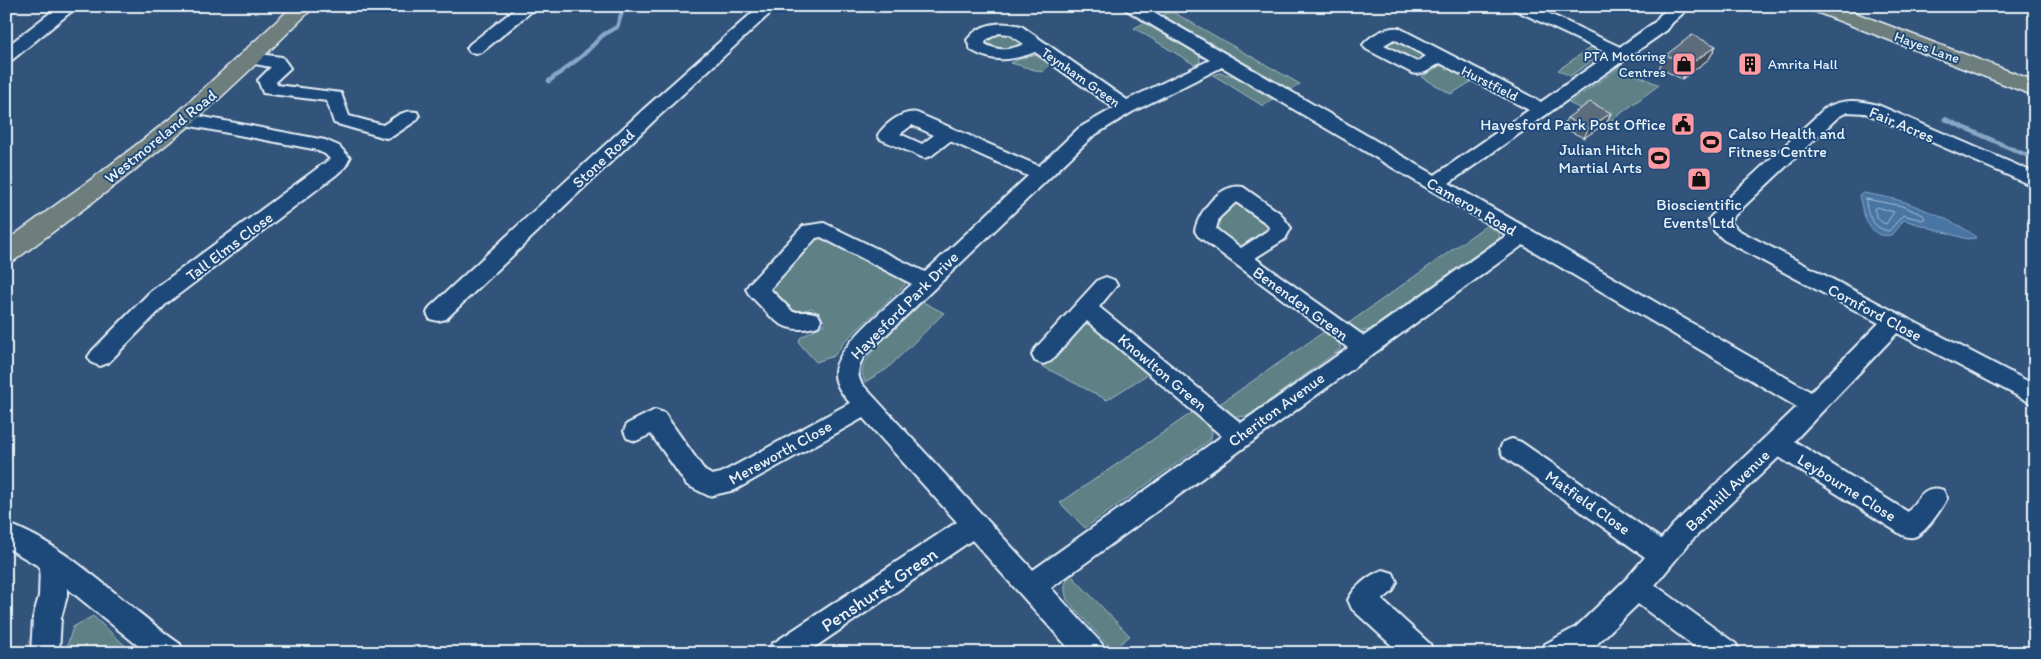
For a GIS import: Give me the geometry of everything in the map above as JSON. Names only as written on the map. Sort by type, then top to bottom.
[{"type":"main road","name":"Westmoreland Road","points":[[6,254],[94,189],[182,119],[305,6]]},
{"type":"main road","name":"Hayes Lane","points":[[1818,6],[2035,89]]},
{"type":"street","points":[[6,56],[70,6]]},
{"type":"street","points":[[476,48],[530,6]]},
{"type":"street","name":"Stone Road","points":[[438,312],[652,112],[770,6]]},
{"type":"street","name":"Cameron Road","points":[[1131,6],[1813,405]]},
{"type":"street","points":[[1519,6],[1620,53]]},
{"type":"street","points":[[1435,184],[1661,26],[1666,19],[1683,6]]},
{"type":"street","name":"Teynham Green","points":[[1037,45],[1126,108]]},
{"type":"street","name":"Hurstfield","points":[[1439,56],[1541,109]]},
{"type":"street","points":[[250,58],[276,61],[281,68],[267,80],[269,90],[335,97],[341,119],[386,132],[410,116]]},
{"type":"street","name":"Hayesford Park Drive","points":[[1092,653],[847,383],[846,364],[857,348],[1086,132],[1126,108],[1223,60]]},
{"type":"street","name":"Fair Acres","points":[[1719,222],[1722,216],[1772,168],[1831,113],[1842,106],[1850,105],[1871,109],[2035,181]]},
{"type":"street","name":"Tall Elms Close","points":[[100,357],[158,298],[338,163],[340,158],[338,154],[318,144],[182,119]]},
{"type":"street","points":[[947,134],[1041,174]]},
{"type":"street","name":"Benenden Green","points":[[1240,258],[1278,234],[1281,228],[1273,218],[1229,187],[1222,202],[1205,224],[1205,231],[1240,258],[1363,347]]},
{"type":"street","name":"Cornford Close","points":[[1719,222],[1731,236],[2035,396]]},
{"type":"street","points":[[810,320],[788,320],[757,289],[810,231],[824,230],[926,282]]},
{"type":"street","name":"Cheriton Avenue","points":[[1032,586],[1363,347],[1522,235]]},
{"type":"street","points":[[1043,355],[1106,285]]},
{"type":"street","name":"Knowlton Green","points":[[1086,308],[1239,436]]},
{"type":"street","name":"Barnhill Avenue","points":[[1555,653],[1586,636],[1637,587],[1682,533],[1777,442],[1894,322]]},
{"type":"street","name":"Mereworth Close","points":[[636,431],[655,420],[696,478],[709,486],[726,483],[866,405]]},
{"type":"street","name":"Leybourne Close","points":[[1777,442],[1910,527],[1934,498]]},
{"type":"street","name":"Matfield Close","points":[[1512,448],[1664,556]]},
{"type":"street","name":"Penshurst Green","points":[[782,653],[975,524]]},
{"type":"street","points":[[6,534],[20,540],[53,562],[145,636],[170,653]]},
{"type":"street","points":[[45,653],[47,618],[53,596],[53,562]]},
{"type":"street","points":[[1383,582],[1362,600],[1420,653]]},
{"type":"street","points":[[1637,587],[1726,653]]},
{"type":"green space","points":[[1171,11],[1300,84],[1290,90],[1162,15]]},
{"type":"green space","points":[[1144,23],[1197,54],[1200,57],[1200,62],[1195,65],[1134,28]]},
{"type":"green space","points":[[1005,31],[1025,43],[1024,46],[1011,52],[983,45],[984,38]]},
{"type":"green space","points":[[1390,39],[1397,40],[1426,56],[1426,58],[1413,62],[1384,46]]},
{"type":"green space","points":[[1594,45],[1601,50],[1601,55],[1570,76],[1558,70]]},
{"type":"green space","points":[[1029,55],[1039,56],[1051,64],[1042,72],[1011,63]]},
{"type":"green space","points":[[1439,66],[1447,66],[1474,80],[1451,94],[1422,77]]},
{"type":"green space","points":[[1620,67],[1659,85],[1608,123],[1569,103]]},
{"type":"green space","points":[[1220,73],[1234,76],[1273,100],[1263,106],[1213,75]]},
{"type":"green space","points":[[1239,202],[1272,226],[1269,231],[1251,244],[1236,246],[1221,239],[1212,225],[1232,203]]},
{"type":"green space","points":[[1487,225],[1498,232],[1500,236],[1498,239],[1369,330],[1359,332],[1346,325]]},
{"type":"green space","points":[[820,237],[829,238],[905,278],[905,285],[845,341],[834,356],[816,362],[799,343],[800,338],[826,323],[812,308],[798,311],[784,306],[770,293],[770,280],[812,239]]},
{"type":"green space","points":[[923,302],[944,313],[887,369],[865,382],[862,371],[863,367],[873,351]]},
{"type":"green space","points":[[1082,324],[1100,326],[1148,374],[1107,400],[1042,366]]},
{"type":"green space","points":[[1325,331],[1336,339],[1341,348],[1248,416],[1235,417],[1218,405]]},
{"type":"green space","points":[[1193,412],[1210,427],[1212,435],[1210,440],[1085,528],[1060,503]]},
{"type":"green space","points":[[1071,575],[1130,636],[1112,650],[1067,600],[1065,586]]},
{"type":"green space","points":[[93,616],[132,653],[65,653],[73,627]]},
{"type":"water","points":[[1863,193],[1911,204],[1965,229],[1976,238],[1967,239],[1904,220],[1891,235],[1877,233],[1868,223],[1862,209],[1859,195]]},
{"type":"building","points":[[1692,35],[1716,46],[1689,65],[1666,55]]},
{"type":"building","points":[[1590,102],[1611,113],[1588,129],[1567,118]]},
{"type":"waterway","points":[[549,81],[582,56],[603,35],[617,27],[624,6]]},
{"type":"waterway","points":[[1945,119],[2035,159]]},
{"type":"place","name":"PTA Motoring Centres","points":[[1684,64]]},
{"type":"place","name":"Amrita Hall","points":[[1750,64]]},
{"type":"place","name":"Hayesford Park Post Office","points":[[1683,124]]},
{"type":"place","name":"Calso Health and Fitness Centre","points":[[1711,142]]},
{"type":"place","name":"Julian Hitch Martial Arts","points":[[1659,158]]},
{"type":"place","name":"Bioscientific Events Ltd","points":[[1699,179]]}]
